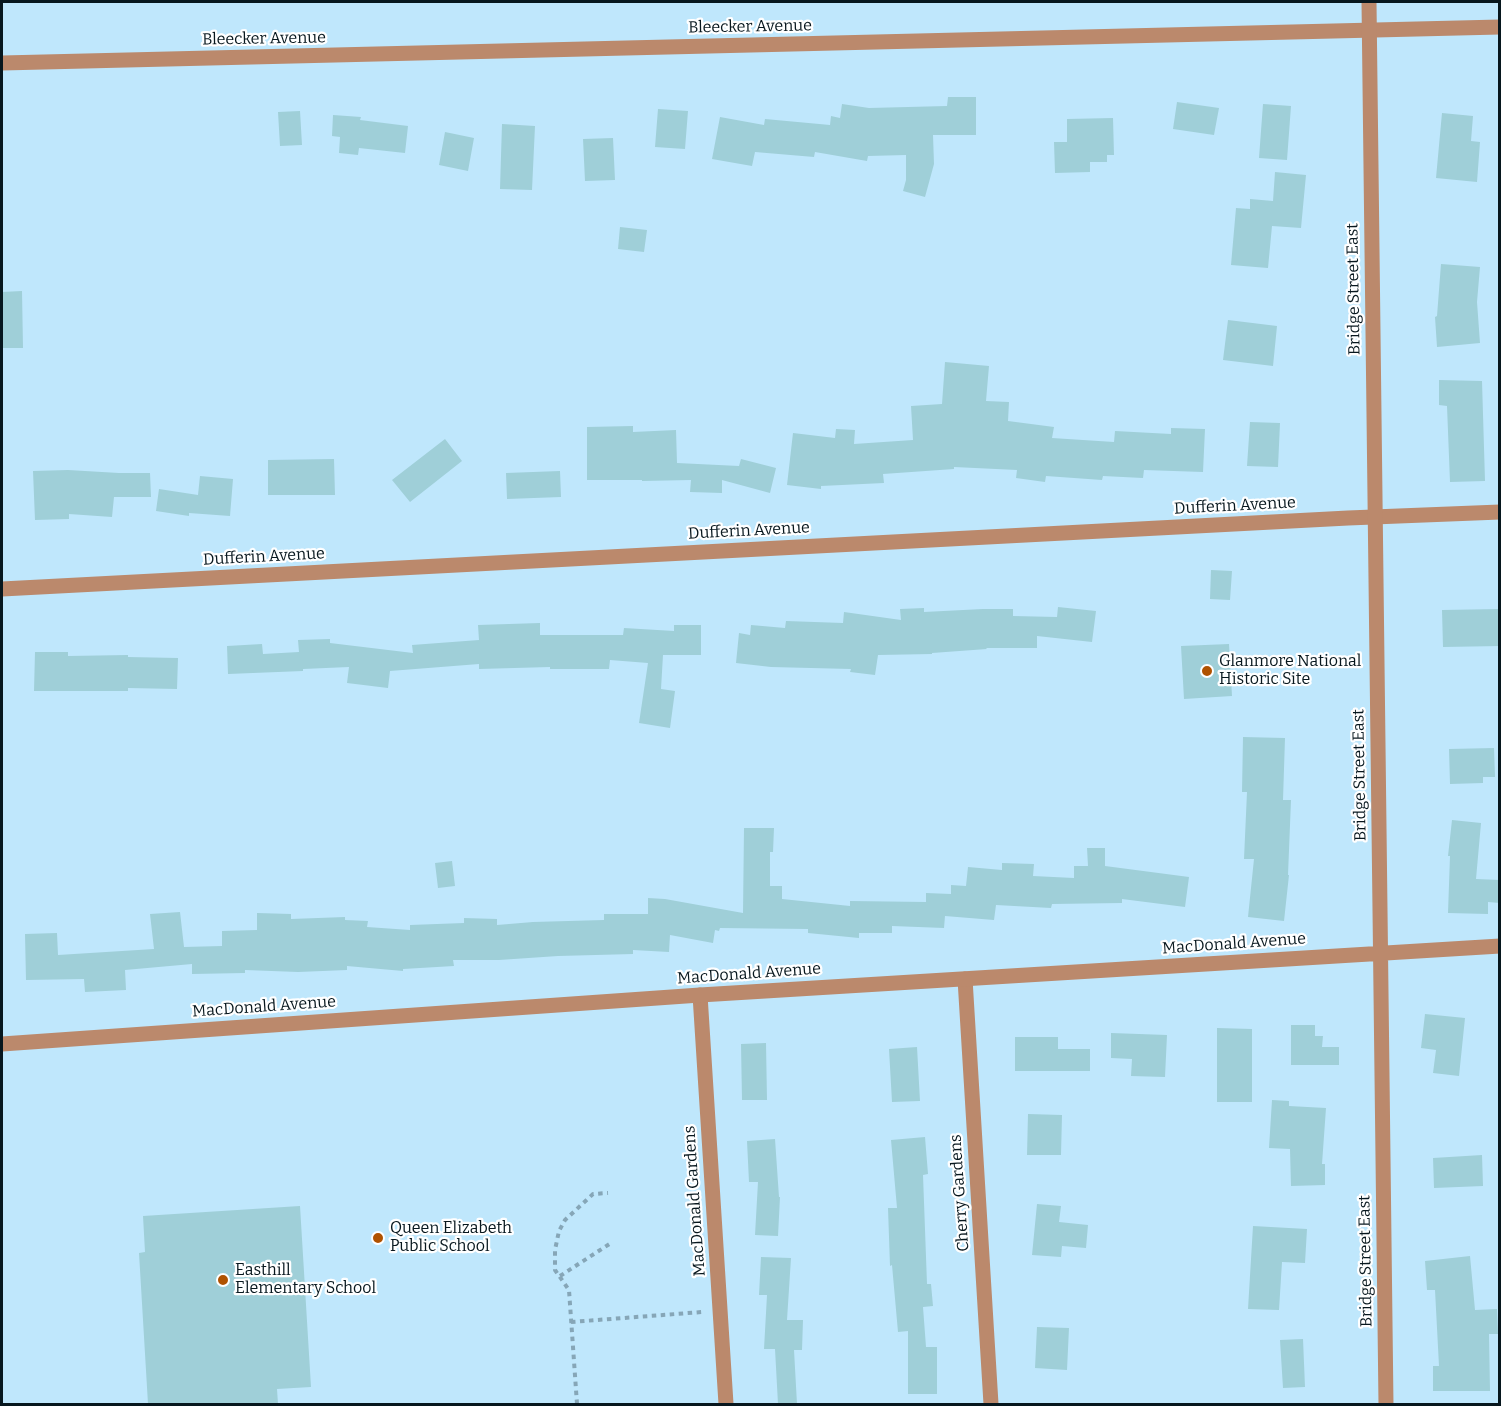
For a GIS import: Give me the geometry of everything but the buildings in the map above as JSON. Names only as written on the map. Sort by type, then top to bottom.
[{"type":"street","name":"Bridge Street East","points":[[1369,2],[1386,1404]]},
{"type":"street","name":"Bleecker Avenue","points":[[2,63],[1500,27]]},
{"type":"street","name":"Dufferin Avenue","points":[[2,589],[1374,516],[1500,512]]},
{"type":"street","name":"MacDonald Avenue","points":[[2,1044],[700,994],[1500,946]]},
{"type":"street","name":"Cherry Gardens","points":[[965,979],[991,1404]]},
{"type":"street","name":"MacDonald Gardens","points":[[700,994],[726,1404]]},
{"type":"path","points":[[577,1404],[569,1290],[555,1270],[555,1250],[559,1231],[565,1220],[593,1194],[608,1193]]},
{"type":"path","points":[[560,1276],[611,1243]]},
{"type":"path","points":[[571,1322],[720,1311]]},
{"type":"place","name":"Glanmore National Historic Site","points":[[1207,671]]},
{"type":"place","name":"Queen Elizabeth Public School","points":[[378,1238]]},
{"type":"place","name":"Easthill Elementary School","points":[[223,1280]]}]
